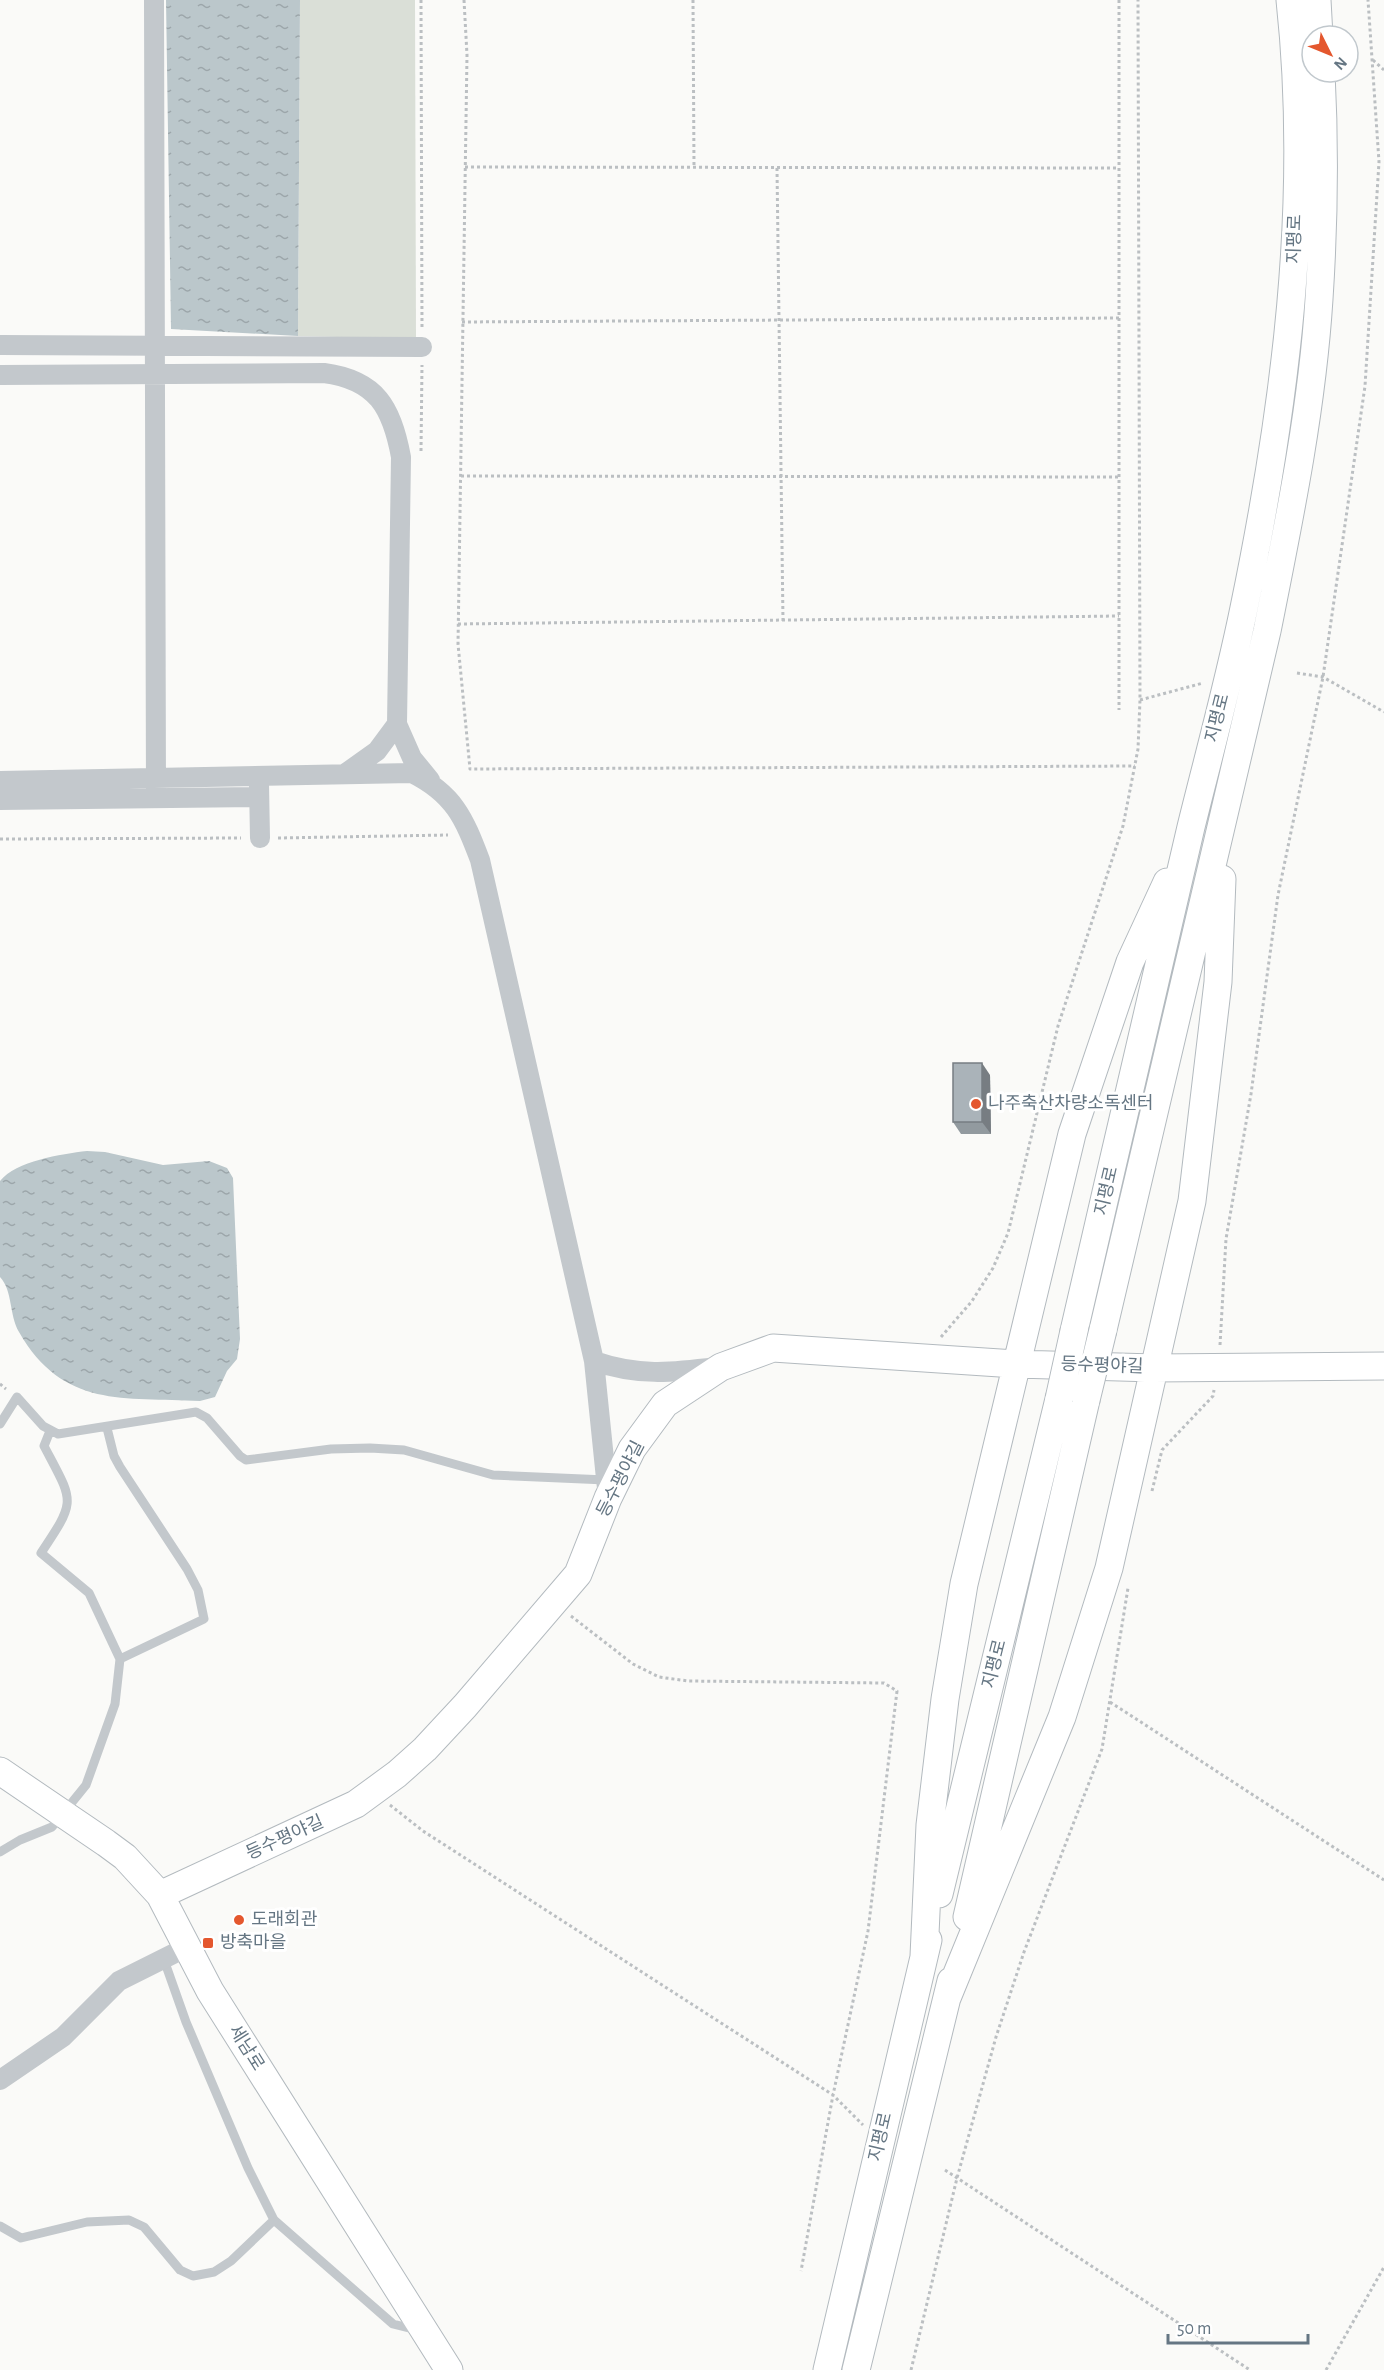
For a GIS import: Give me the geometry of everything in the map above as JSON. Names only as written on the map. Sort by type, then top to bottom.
[{"type":"main road","name":"지평로","points":[[826,2370],[1059,1399],[1244,610],[1273,456],[1288,348],[1296,241],[1297,132],[1290,0]]},
{"type":"main road","points":[[1317,0],[1318,24]]},
{"type":"main road","name":"지평로","points":[[856,2370],[947,1998],[1268,631],[1306,412],[1319,301],[1324,188],[1321,84]]},
{"type":"main road","points":[[947,1998],[1062,1717],[1109,1568],[1192,1201],[1218,982],[1225,812]]},
{"type":"main road","points":[[924,1956],[930,1826],[945,1699],[964,1584],[1016,1364],[1072,1134],[1130,962],[1191,829]]},
{"type":"main road","name":"등수평야길","points":[[160,1895],[337,1815],[376,1791],[425,1749],[465,1706],[578,1574],[586,1558],[607,1489],[632,1449],[665,1404],[721,1367],[773,1348],[1016,1364],[1154,1368],[1384,1366]]},
{"type":"main road","name":"세남로","points":[[0,1771],[64,1812],[124,1857],[160,1895],[175,1952],[210,1991],[448,2370]]},
{"type":"street","points":[[154,0],[156,798]]},
{"type":"street","points":[[0,345],[422,347]]},
{"type":"street","points":[[0,375],[332,374],[355,381],[367,388],[393,420],[400,457],[397,724],[412,758],[453,802],[469,832],[480,860],[594,1361],[607,1489]]},
{"type":"street","points":[[346,773],[377,752],[397,724]]},
{"type":"street","points":[[0,781],[412,773],[434,784]]},
{"type":"street","points":[[259,775],[260,838]]},
{"type":"street","points":[[0,800],[259,797]]},
{"type":"street","points":[[594,1361],[624,1371],[645,1373],[721,1367]]},
{"type":"street","points":[[0,2080],[63,2037],[119,1981],[175,1952]]},
{"type":"lane","points":[[0,1424],[17,1397],[50,1431],[67,1435],[196,1412],[207,1418],[246,1460],[331,1449],[404,1450],[493,1475],[607,1489]]},
{"type":"lane","points":[[107,1428],[120,1467],[195,1583],[204,1619],[120,1659]]},
{"type":"lane","points":[[0,1852],[20,1840],[52,1827],[86,1785],[115,1704],[120,1659],[90,1593],[80,1583],[58,1570],[40,1553],[63,1520],[68,1500],[62,1480],[44,1446],[50,1431]]},
{"type":"lane","points":[[175,1952],[190,2032],[248,2168],[274,2220],[393,2324],[425,2331]]},
{"type":"lane","points":[[0,2226],[21,2238],[87,2222],[129,2220],[144,2227],[180,2270],[193,2276],[214,2272],[231,2261],[274,2220]]},
{"type":"path","points":[[421,0],[421,454]]},
{"type":"path","points":[[464,0],[467,55],[458,624],[470,769],[1135,766]]},
{"type":"path","points":[[693,0],[694,167]]},
{"type":"path","points":[[1119,0],[1119,710]]},
{"type":"path","points":[[924,1358],[972,1301],[993,1268],[1008,1233],[1058,1026],[1123,826],[1135,766],[1140,700],[1138,0]]},
{"type":"path","points":[[1372,59],[1384,70]]},
{"type":"path","points":[[465,167],[1119,168]]},
{"type":"path","points":[[777,168],[783,621]]},
{"type":"path","points":[[462,322],[1119,318]]},
{"type":"path","points":[[460,476],[1119,477]]},
{"type":"path","points":[[458,624],[1119,616]]},
{"type":"path","points":[[1297,673],[1323,677],[1384,712]]},
{"type":"path","points":[[1140,700],[1203,683]]},
{"type":"path","points":[[0,839],[433,836],[469,832]]},
{"type":"path","points":[[554,1603],[633,1664],[659,1677],[688,1681],[884,1683],[897,1691],[868,1931],[833,2095],[801,2271]]},
{"type":"path","points":[[1110,1702],[1384,1880]]},
{"type":"path","points":[[376,1791],[423,1831],[833,2095],[856,2120],[870,2129]]},
{"type":"path","points":[[945,2170],[1250,2370]]},
{"type":"path","points":[[1326,2370],[1384,2267]]},
{"type":"shaded area","points":[[300,0],[415,0],[416,339],[298,336]]},
{"type":"water","points":[[166,0],[300,0],[298,336],[171,329]]},
{"type":"water","points":[[87,1151],[105,1152],[163,1165],[209,1161],[227,1168],[233,1178],[240,1339],[237,1359],[227,1371],[215,1397],[200,1401],[121,1398],[76,1387],[55,1375],[36,1357],[19,1332],[7,1289],[0,1277],[0,1181],[7,1174],[28,1164]]},
{"type":"building","points":[[953,1063],[982,1063],[982,1122],[953,1122]]},
{"type":"place","name":"나주축산차량소독센터","points":[[976,1104]]},
{"type":"place","name":"도래회관","points":[[239,1920]]},
{"type":"place","name":"방축마을","points":[[208,1943]]}]
